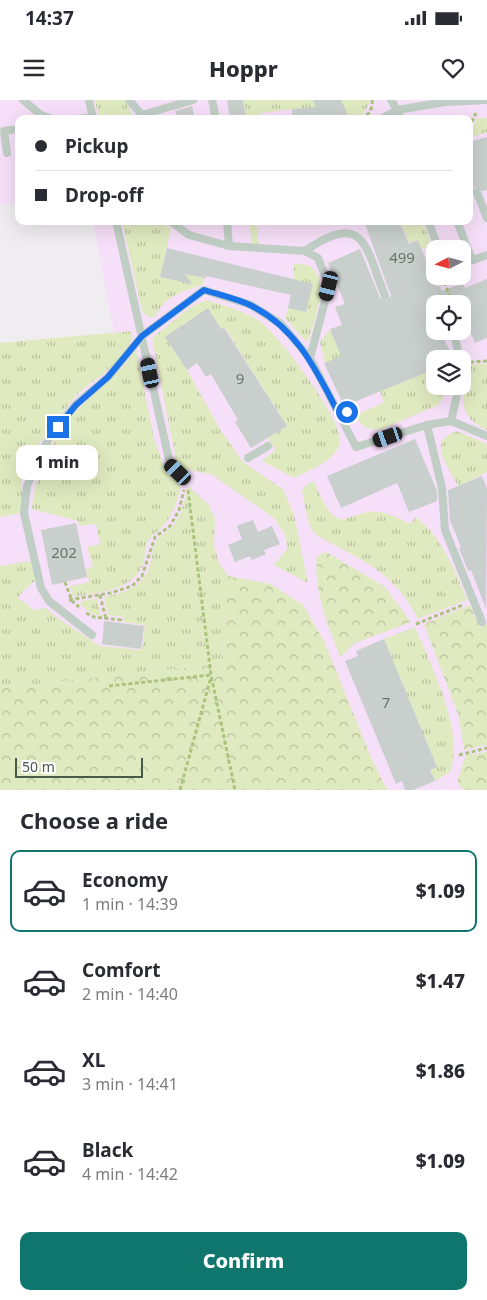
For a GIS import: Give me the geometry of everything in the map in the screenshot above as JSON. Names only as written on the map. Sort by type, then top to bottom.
[{"type":"lane","points":[[23,100],[41,115]]},
{"type":"lane","points":[[89,100],[92,115]]},
{"type":"lane","points":[[129,100],[142,115],[190,101]]},
{"type":"lane","points":[[212,100],[215,115]]},
{"type":"lane","points":[[391,100],[399,115]]},
{"type":"lane","points":[[388,115],[397,110],[445,102],[487,100]]},
{"type":"lane","points":[[7,153],[4,131],[15,130]]},
{"type":"lane","points":[[477,192],[487,218]]},
{"type":"lane","points":[[117,225],[170,464],[186,480]]},
{"type":"lane","points":[[175,225],[189,235],[229,246],[305,251],[318,258],[329,286],[310,358]]},
{"type":"lane","points":[[227,225],[229,246]]},
{"type":"lane","points":[[430,225],[435,240]]},
{"type":"lane","points":[[459,225],[472,260],[487,255]]},
{"type":"lane","points":[[305,251],[326,236],[343,232],[356,234],[364,244],[385,296]]},
{"type":"lane","points":[[92,635],[49,600],[41,588],[24,513],[27,486],[49,438],[76,405],[108,377],[142,336],[204,290],[251,305],[281,324],[310,358],[356,447],[427,425],[451,421],[487,436]]},
{"type":"lane","points":[[451,421],[456,395]]},
{"type":"lane","points":[[340,416],[348,411]]},
{"type":"lane","points":[[427,425],[442,488],[445,530],[482,622]]},
{"type":"lane","points":[[248,458],[268,446]]},
{"type":"path","points":[[366,115],[373,106],[372,100]]},
{"type":"path","points":[[473,119],[476,113]]},
{"type":"path","points":[[63,599],[72,601],[132,586],[142,576],[151,543],[155,537],[170,526],[178,510],[186,480]]},
{"type":"path","points":[[186,480],[211,675],[235,790]]},
{"type":"path","points":[[65,582],[72,601],[82,611],[94,617],[121,620],[121,623]]},
{"type":"path","points":[[100,595],[106,619]]},
{"type":"path","points":[[416,624],[473,601]]},
{"type":"path","points":[[109,686],[211,675]]},
{"type":"path","points":[[180,790],[211,675]]},
{"type":"path","points":[[460,755],[487,748]]},
{"type":"shaded area","points":[[0,100],[487,100],[487,790],[246,790],[0,688],[0,343],[114,333],[94,225],[473,225],[473,115],[15,115],[15,203],[0,206]]},
{"type":"green space","points":[[95,100],[125,100],[132,115],[98,115]]},
{"type":"green space","points":[[243,100],[313,100],[320,115],[315,115],[303,108],[260,113],[260,115],[245,115]]},
{"type":"green space","points":[[341,100],[369,100],[366,110],[361,115],[348,115]]},
{"type":"green space","points":[[477,118],[487,118],[487,132],[473,137],[473,128]]},
{"type":"green space","points":[[123,225],[164,225],[171,228],[160,277],[183,282],[185,274],[205,278],[202,285],[169,299],[155,317],[148,317],[142,311]]},
{"type":"green space","points":[[250,225],[256,225],[259,248],[252,243]]},
{"type":"green space","points":[[402,225],[424,225],[430,240],[426,240],[426,247],[422,249],[418,240],[409,243]]},
{"type":"green space","points":[[294,264],[308,265],[316,271],[320,280],[318,304],[309,339],[306,342],[285,318],[288,308],[306,312],[312,284],[294,280]]},
{"type":"green space","points":[[206,300],[246,314],[259,321],[268,329],[294,359],[320,397],[338,430],[340,440],[338,447],[329,459],[294,478],[262,461],[275,450],[268,438],[287,426],[225,328],[221,329],[208,308],[165,337],[187,370],[221,431],[244,463],[283,489],[294,515],[308,583],[274,565],[287,549],[286,537],[274,518],[211,474],[182,469],[176,460],[152,338],[191,307]]},
{"type":"green space","points":[[330,329],[343,360],[325,363],[320,342]]},
{"type":"green space","points":[[132,331],[131,341],[119,360],[74,398],[26,462],[22,478],[22,513],[0,517],[0,343]]},
{"type":"green space","points":[[136,349],[154,438],[164,467],[181,483],[178,495],[173,511],[167,521],[149,539],[142,567],[129,582],[112,590],[73,597],[70,586],[89,582],[86,569],[93,567],[87,547],[100,544],[96,524],[79,526],[78,521],[32,509],[37,482],[52,443],[68,420],[123,366]]},
{"type":"green space","points":[[471,364],[487,364],[487,430],[470,418],[465,410],[464,395],[471,395]]},
{"type":"green space","points":[[426,373],[426,395],[444,395],[438,405],[382,429],[369,429],[360,423],[356,415],[384,402],[380,391]]},
{"type":"green space","points":[[457,431],[487,444],[487,472],[458,486],[445,462],[441,447],[443,441],[448,436]]},
{"type":"green space","points":[[314,481],[327,508],[341,520],[370,512],[388,514],[410,524],[416,517],[441,544],[467,600],[418,619],[409,603],[387,578],[363,561],[318,536],[312,530],[308,521],[302,491],[305,486]]},
{"type":"green space","points":[[188,486],[209,505],[215,519],[214,546],[219,563],[228,576],[221,664],[0,688],[0,566],[30,561],[36,580],[18,598],[34,610],[46,608],[56,617],[100,646],[142,650],[145,625],[124,622],[124,617],[108,615],[104,597],[125,591],[142,580],[149,567],[156,541],[171,528],[180,514]]},
{"type":"green space","points":[[326,552],[384,586],[411,622],[355,643],[340,657],[322,607],[317,582],[317,556]]},
{"type":"green space","points":[[228,576],[271,584],[303,605],[324,641],[371,757],[387,790],[0,790],[0,688],[221,664]]},
{"type":"green space","points":[[97,598],[101,616],[92,614],[80,605],[82,601]]},
{"type":"green space","points":[[470,605],[480,627],[487,624],[487,745],[464,750],[459,717],[424,624]]},
{"type":"green space","points":[[415,627],[444,698],[453,737],[453,755],[450,772],[435,781],[430,770],[437,767],[384,639]]},
{"type":"green space","points":[[487,752],[487,790],[464,790],[457,782],[466,755]]},
{"type":"building","points":[[227,100],[243,100],[245,115],[229,115]]},
{"type":"building","points":[[313,100],[341,100],[348,115],[292,115],[292,109],[316,107]]},
{"type":"building","points":[[192,106],[194,115],[176,115],[175,111]]},
{"type":"building","points":[[487,137],[487,190],[483,191],[475,187],[473,189],[473,141]]},
{"type":"building","points":[[365,225],[401,225],[409,244],[418,240],[426,260],[426,285],[440,286],[442,291],[458,285],[464,285],[465,288],[487,279],[487,338],[475,343],[471,333],[471,295],[426,295],[426,340],[444,340],[449,350],[426,350],[426,373],[344,406],[324,363],[341,356],[330,329],[342,325],[335,307],[345,304],[328,263],[360,249],[380,298],[386,301],[391,296]]},
{"type":"building","points":[[167,248],[313,284],[306,312],[288,308],[291,295],[206,276],[205,278],[185,274],[192,284],[160,277]]},
{"type":"building","points":[[208,308],[221,329],[224,328],[287,426],[251,448],[235,422],[238,420],[211,374],[206,377],[197,363],[187,370],[165,337]]},
{"type":"building","points":[[415,439],[437,491],[437,501],[409,512],[397,483],[341,508],[327,476]]},
{"type":"building","points":[[482,476],[487,489],[486,609],[471,570],[468,571],[450,520],[448,490]]},
{"type":"building","points":[[253,520],[258,532],[272,526],[280,544],[264,550],[266,554],[252,560],[250,556],[235,562],[228,545],[242,539],[237,526]]},
{"type":"building","points":[[76,523],[87,577],[52,585],[41,530]]},
{"type":"building","points":[[104,621],[144,626],[141,649],[102,644]]},
{"type":"building","points":[[384,639],[437,767],[430,770],[435,781],[413,790],[405,790],[402,781],[396,784],[345,661],[358,656],[356,651]]},
{"type":"route","points":[[58,427],[76,405],[108,377],[142,336],[204,290],[251,305],[281,324],[310,358],[340,416],[347,412]]}]
